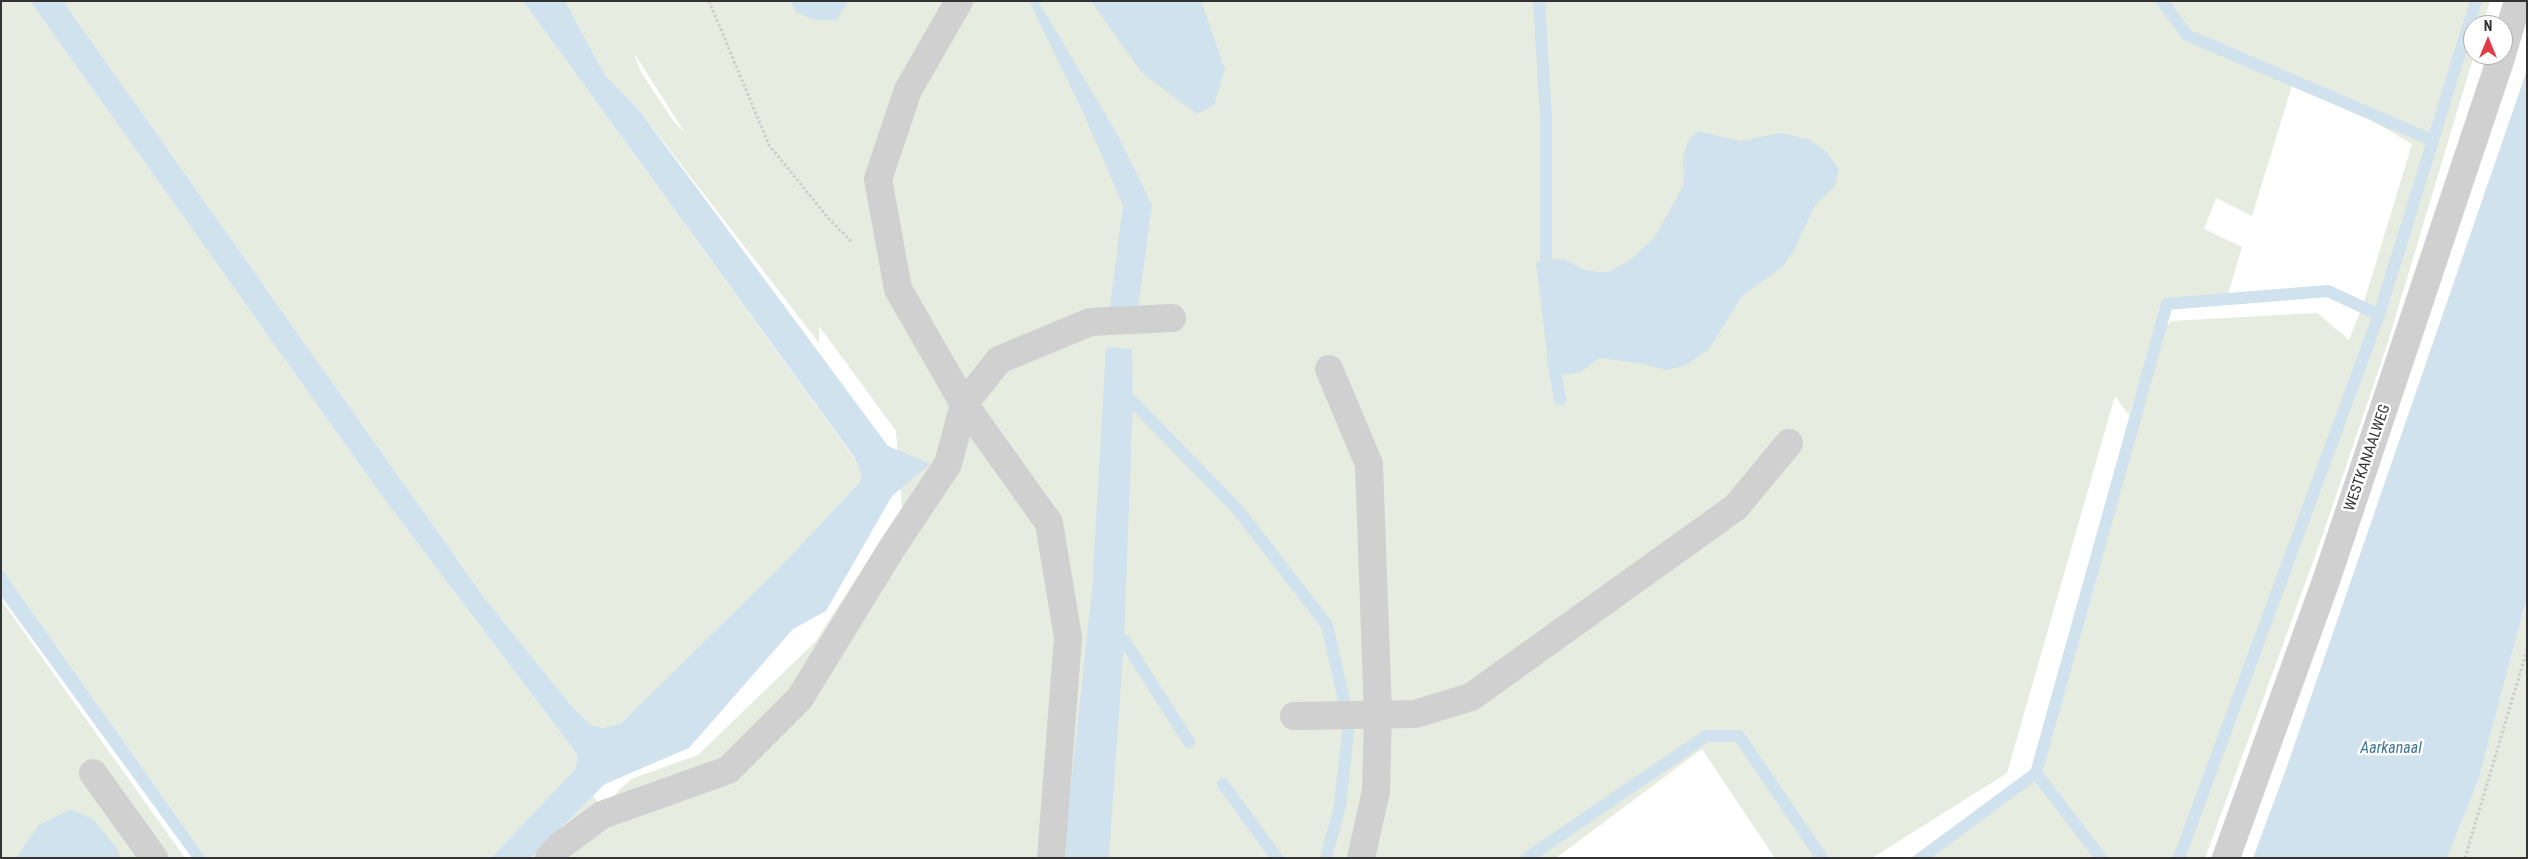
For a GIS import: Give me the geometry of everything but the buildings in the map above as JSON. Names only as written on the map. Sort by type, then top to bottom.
[{"type":"street","points":[[959,1],[908,90],[878,179],[898,289],[964,404],[1049,523],[1068,638],[1051,858]]},
{"type":"street","points":[[2513,18],[2518,1]]},
{"type":"street","name":"WESTKANAALWEG","points":[[2226,858],[2327,578],[2499,65]]},
{"type":"street","points":[[549,858],[560,846],[602,815],[728,770],[800,698],[892,548],[948,464],[964,404],[999,360],[1090,322],[1172,318]]},
{"type":"street","points":[[1330,369],[1369,464],[1369,715],[1376,790],[1361,858]]},
{"type":"street","points":[[1307,716],[1415,714],[1471,697],[1736,507],[1789,443]]},
{"type":"street","points":[[93,773],[154,858]]},
{"type":"path","points":[[709,1],[768,145],[828,218],[856,246]]},
{"type":"path","points":[[2465,858],[2527,650]]},
{"type":"shaded area","points":[[1,1],[30,1],[382,496],[577,754],[576,768],[491,858],[206,858],[1,568]]},
{"type":"shaded area","points":[[63,1],[523,1],[854,458],[861,474],[860,482],[777,570],[621,723],[603,728],[591,725],[569,703],[483,596]]},
{"type":"shaded area","points":[[565,1],[2490,1],[2486,15],[2463,15],[2463,65],[2471,65],[2387,345],[2322,537],[2205,858],[1910,858],[2036,775],[2040,796],[2037,773],[2166,327],[2171,321],[2317,313],[2349,340],[2364,302],[2412,144],[2295,76],[2252,216],[2216,198],[2204,229],[2242,247],[2227,298],[2166,303],[2129,415],[2115,396],[2007,773],[1872,858],[1775,858],[1702,749],[1556,858],[532,858],[593,796],[602,807],[631,779],[698,755],[815,642],[902,508],[896,431],[819,326],[819,343],[639,110],[605,75]],"holes":[[[635,56],[685,133],[674,122],[641,72]]]},
{"type":"shaded area","points":[[2527,597],[2527,858],[2447,858],[2479,778]]},
{"type":"shaded area","points":[[1,600],[185,858],[1,858]]},
{"type":"water","points":[[30,1],[63,1],[483,596],[569,703],[591,725],[603,728],[621,723],[777,570],[860,482],[861,474],[854,457],[523,1],[565,1],[605,75],[639,110],[888,446],[930,464],[892,496],[826,611],[793,629],[689,748],[605,784],[531,858],[491,858],[576,768],[577,754],[382,496]]},
{"type":"water","points":[[791,1],[848,1],[837,20],[815,20],[796,12]]},
{"type":"water","points":[[1029,1],[1038,1],[1116,132],[1152,205],[1137,315],[1109,314],[1123,205],[1083,112]]},
{"type":"water","points":[[1091,1],[1201,1],[1225,69],[1214,105],[1197,114],[1142,73]]},
{"type":"water","name":"Aarkanaal","points":[[2527,70],[2527,597],[2479,778],[2447,858],[2253,858],[2285,772]]},
{"type":"water","points":[[1698,131],[1740,141],[1781,133],[1810,140],[1826,151],[1839,169],[1835,186],[1815,205],[1793,252],[1782,267],[1742,296],[1709,349],[1686,365],[1666,370],[1638,363],[1599,358],[1581,372],[1550,377],[1536,263],[1546,259],[1564,259],[1585,270],[1606,273],[1629,261],[1655,237],[1684,184],[1683,159],[1688,140]]},
{"type":"water","points":[[1106,347],[1132,349],[1133,402],[1124,640],[1109,858],[1065,858],[1068,812],[1092,590]]},
{"type":"water","points":[[1,568],[206,858],[192,858],[1,596]]},
{"type":"water","points":[[71,809],[94,820],[116,847],[121,858],[16,858],[39,825]]},
{"type":"waterway","points":[[1539,1],[1546,118],[1546,276]]},
{"type":"waterway","points":[[2162,1],[2187,35],[2432,140]]},
{"type":"waterway","points":[[2379,315],[2476,1]]},
{"type":"waterway","points":[[1921,858],[2036,773],[2167,304],[2328,291],[2379,315],[2179,858]]},
{"type":"waterway","points":[[1553,360],[1560,399]]},
{"type":"waterway","points":[[1133,402],[1238,510],[1327,625],[1349,722],[1340,806],[1326,858]]},
{"type":"waterway","points":[[1124,640],[1189,742]]},
{"type":"waterway","points":[[1527,858],[1706,736],[1739,736],[1822,858]]},
{"type":"waterway","points":[[2036,773],[2101,858]]},
{"type":"waterway","points":[[1223,784],[1277,858]]}]
